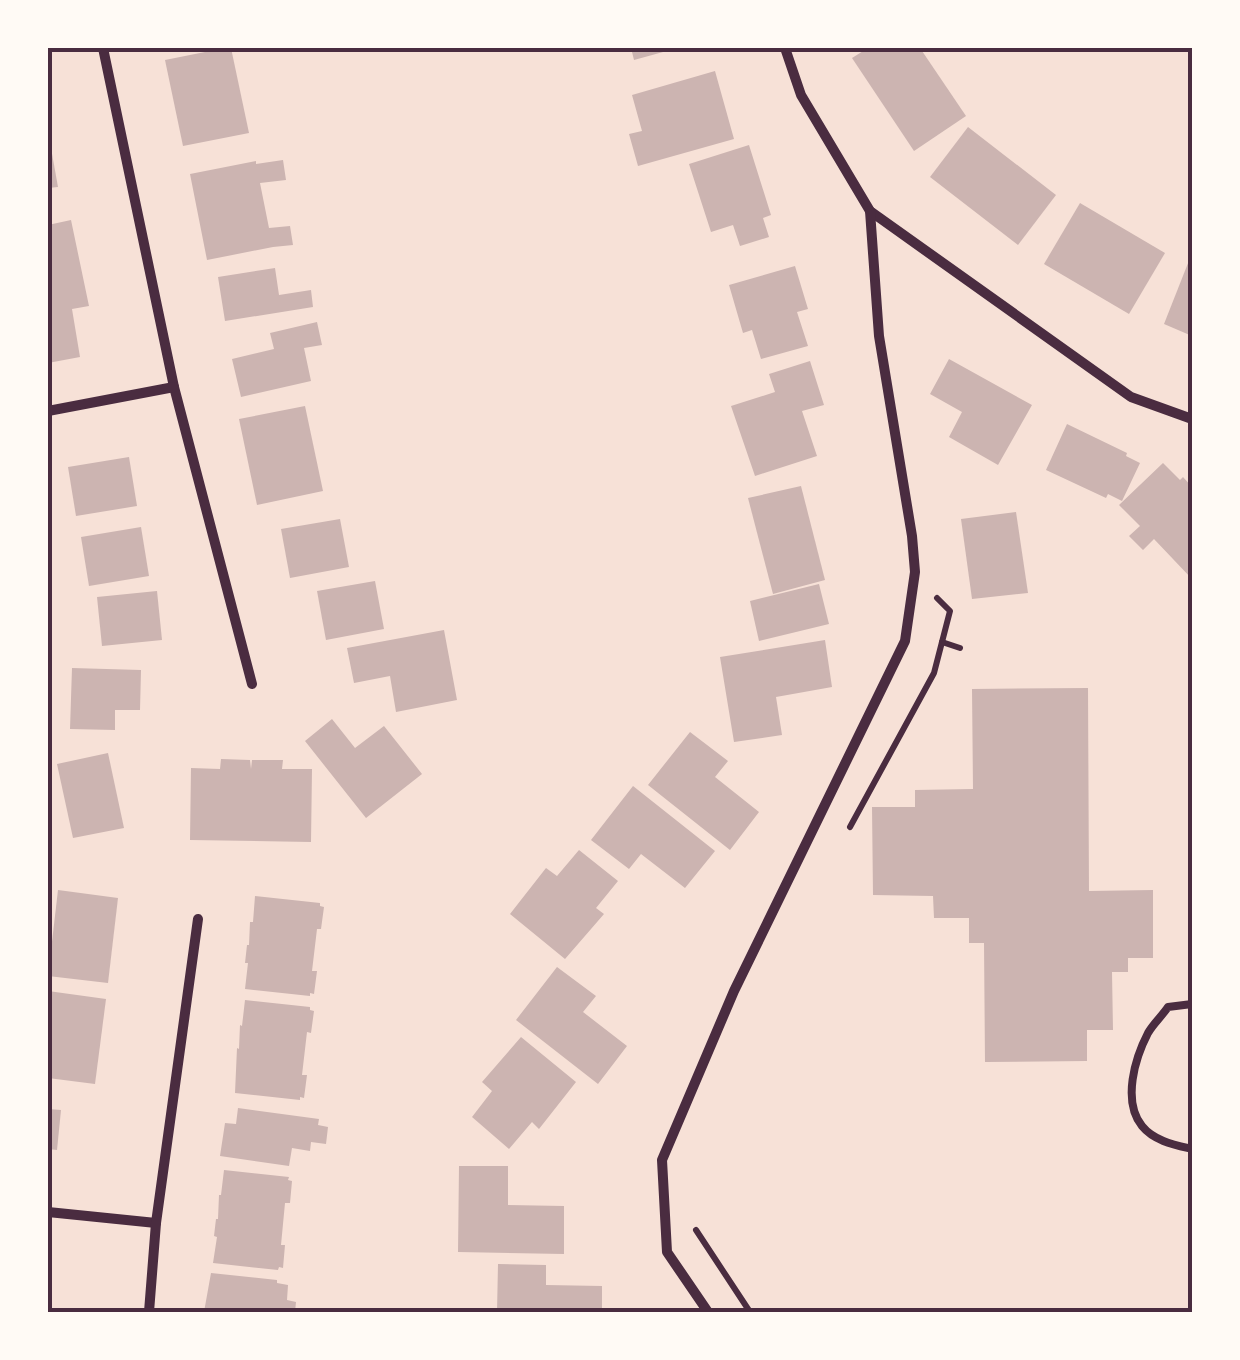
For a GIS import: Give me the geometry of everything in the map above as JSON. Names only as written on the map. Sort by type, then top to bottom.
[{"type":"street","points":[[103,48],[174,387],[252,684]]},
{"type":"street","points":[[785,48],[801,95],[870,211],[1131,397],[1192,418]]},
{"type":"street","points":[[708,1312],[667,1252],[662,1160],[734,991],[906,641],[914,572],[912,536],[879,336],[870,211]]},
{"type":"street","points":[[48,411],[174,387]]},
{"type":"street","points":[[149,1312],[156,1223],[198,919]]},
{"type":"street","points":[[48,1212],[156,1223]]},
{"type":"lane","points":[[1192,1004],[1168,1008],[1149,1032],[1135,1066],[1131,1104],[1142,1126],[1164,1142],[1192,1149]]},
{"type":"path","points":[[847,833],[934,673],[950,611],[914,572]]},
{"type":"path","points":[[942,642],[960,648]]},
{"type":"path","points":[[694,1212],[696,1230],[750,1312]]},
{"type":"building","points":[[231,48],[249,133],[183,146],[165,60]]},
{"type":"building","points":[[631,48],[674,48],[674,49],[634,60]]},
{"type":"building","points":[[868,48],[920,48],[966,116],[914,151],[852,58]]},
{"type":"building","points":[[715,71],[734,139],[638,166],[629,134],[642,131],[632,95]]},
{"type":"building","points":[[968,127],[1056,195],[1018,245],[930,177]]},
{"type":"building","points":[[48,137],[58,187],[48,188]]},
{"type":"building","points":[[749,145],[771,215],[763,218],[769,237],[740,246],[733,225],[711,232],[689,164]]},
{"type":"building","points":[[283,160],[286,180],[260,183],[269,228],[290,226],[293,245],[207,260],[190,174],[256,161]]},
{"type":"building","points":[[1080,203],[1165,253],[1129,314],[1044,264]]},
{"type":"building","points":[[71,220],[89,306],[72,309],[80,357],[48,363],[48,225]]},
{"type":"building","points":[[1192,253],[1192,336],[1164,324]]},
{"type":"building","points":[[795,266],[808,309],[797,312],[808,346],[761,359],[752,330],[743,333],[729,285]]},
{"type":"building","points":[[275,268],[279,295],[311,290],[313,307],[225,321],[218,277]]},
{"type":"building","points":[[317,322],[322,345],[304,348],[311,381],[241,397],[232,359],[274,349],[270,333]]},
{"type":"building","points":[[949,359],[1032,405],[998,465],[949,437],[962,412],[930,394]]},
{"type":"building","points":[[810,361],[824,405],[802,411],[817,456],[755,476],[731,406],[775,392],[769,374]]},
{"type":"building","points":[[305,406],[323,491],[257,505],[239,419]]},
{"type":"building","points":[[1067,424],[1140,463],[1122,501],[1108,494],[1106,498],[1046,470]]},
{"type":"building","points":[[129,457],[137,506],[76,516],[68,467]]},
{"type":"building","points":[[1163,463],[1192,487],[1192,579],[1154,539],[1143,550],[1129,536],[1140,526],[1119,505]]},
{"type":"building","points":[[801,486],[825,580],[773,594],[748,498]]},
{"type":"building","points":[[1016,512],[1028,593],[972,599],[961,519]]},
{"type":"building","points":[[340,519],[349,567],[290,578],[281,529]]},
{"type":"building","points":[[141,527],[149,576],[89,586],[81,537]]},
{"type":"building","points":[[375,581],[384,629],[326,640],[317,591]]},
{"type":"building","points":[[819,584],[829,624],[759,641],[750,601]]},
{"type":"building","points":[[157,591],[162,640],[102,646],[97,597]]},
{"type":"building","points":[[444,630],[457,700],[396,712],[390,676],[354,683],[347,648]]},
{"type":"building","points":[[825,640],[832,687],[776,697],[782,735],[734,742],[720,657]]},
{"type":"building","points":[[72,668],[141,670],[140,710],[115,710],[115,730],[70,729]]},
{"type":"building","points":[[1088,688],[1089,891],[1153,890],[1153,958],[1128,958],[1128,972],[1112,972],[1113,1030],[1087,1030],[1087,1061],[985,1062],[984,943],[969,943],[969,918],[934,918],[933,896],[873,895],[872,807],[915,807],[915,790],[973,789],[972,689]]},
{"type":"building","points":[[332,719],[355,748],[384,726],[422,774],[366,818],[305,741]]},
{"type":"building","points":[[690,732],[728,761],[715,777],[759,812],[730,850],[648,785]]},
{"type":"building","points":[[108,753],[124,828],[73,838],[57,764]]},
{"type":"building","points":[[221,759],[250,760],[251,769],[252,760],[283,760],[282,769],[312,769],[311,842],[190,840],[191,768],[220,769]]},
{"type":"building","points":[[633,786],[715,851],[685,888],[641,854],[629,869],[591,840]]},
{"type":"building","points":[[579,850],[618,881],[596,908],[604,914],[565,959],[510,914],[546,868],[557,876]]},
{"type":"building","points":[[58,890],[118,898],[108,983],[48,976]]},
{"type":"building","points":[[255,896],[320,903],[324,907],[312,971],[317,971],[314,994],[245,989]]},
{"type":"building","points":[[557,967],[596,996],[583,1012],[627,1046],[598,1084],[516,1020]]},
{"type":"building","points":[[48,991],[106,999],[95,1084],[48,1078]]},
{"type":"building","points":[[245,1000],[310,1007],[314,1011],[311,1033],[307,1032],[302,1075],[307,1075],[304,1098],[235,1093]]},
{"type":"building","points":[[521,1037],[576,1082],[539,1129],[532,1122],[509,1149],[472,1117],[492,1091],[482,1082]]},
{"type":"building","points":[[238,1108],[319,1119],[318,1125],[328,1127],[326,1144],[311,1142],[310,1151],[292,1148],[289,1166],[220,1156],[225,1123],[236,1124]]},
{"type":"building","points":[[48,1109],[61,1110],[57,1150],[48,1149]]},
{"type":"building","points":[[459,1166],[508,1166],[508,1205],[564,1206],[564,1254],[458,1252]]},
{"type":"building","points":[[224,1170],[289,1177],[292,1181],[290,1203],[285,1203],[283,1268],[213,1263]]},
{"type":"building","points":[[498,1264],[546,1265],[546,1285],[602,1286],[602,1312],[497,1312]]},
{"type":"building","points":[[211,1273],[277,1280],[288,1285],[287,1300],[296,1302],[295,1312],[204,1312]]}]
